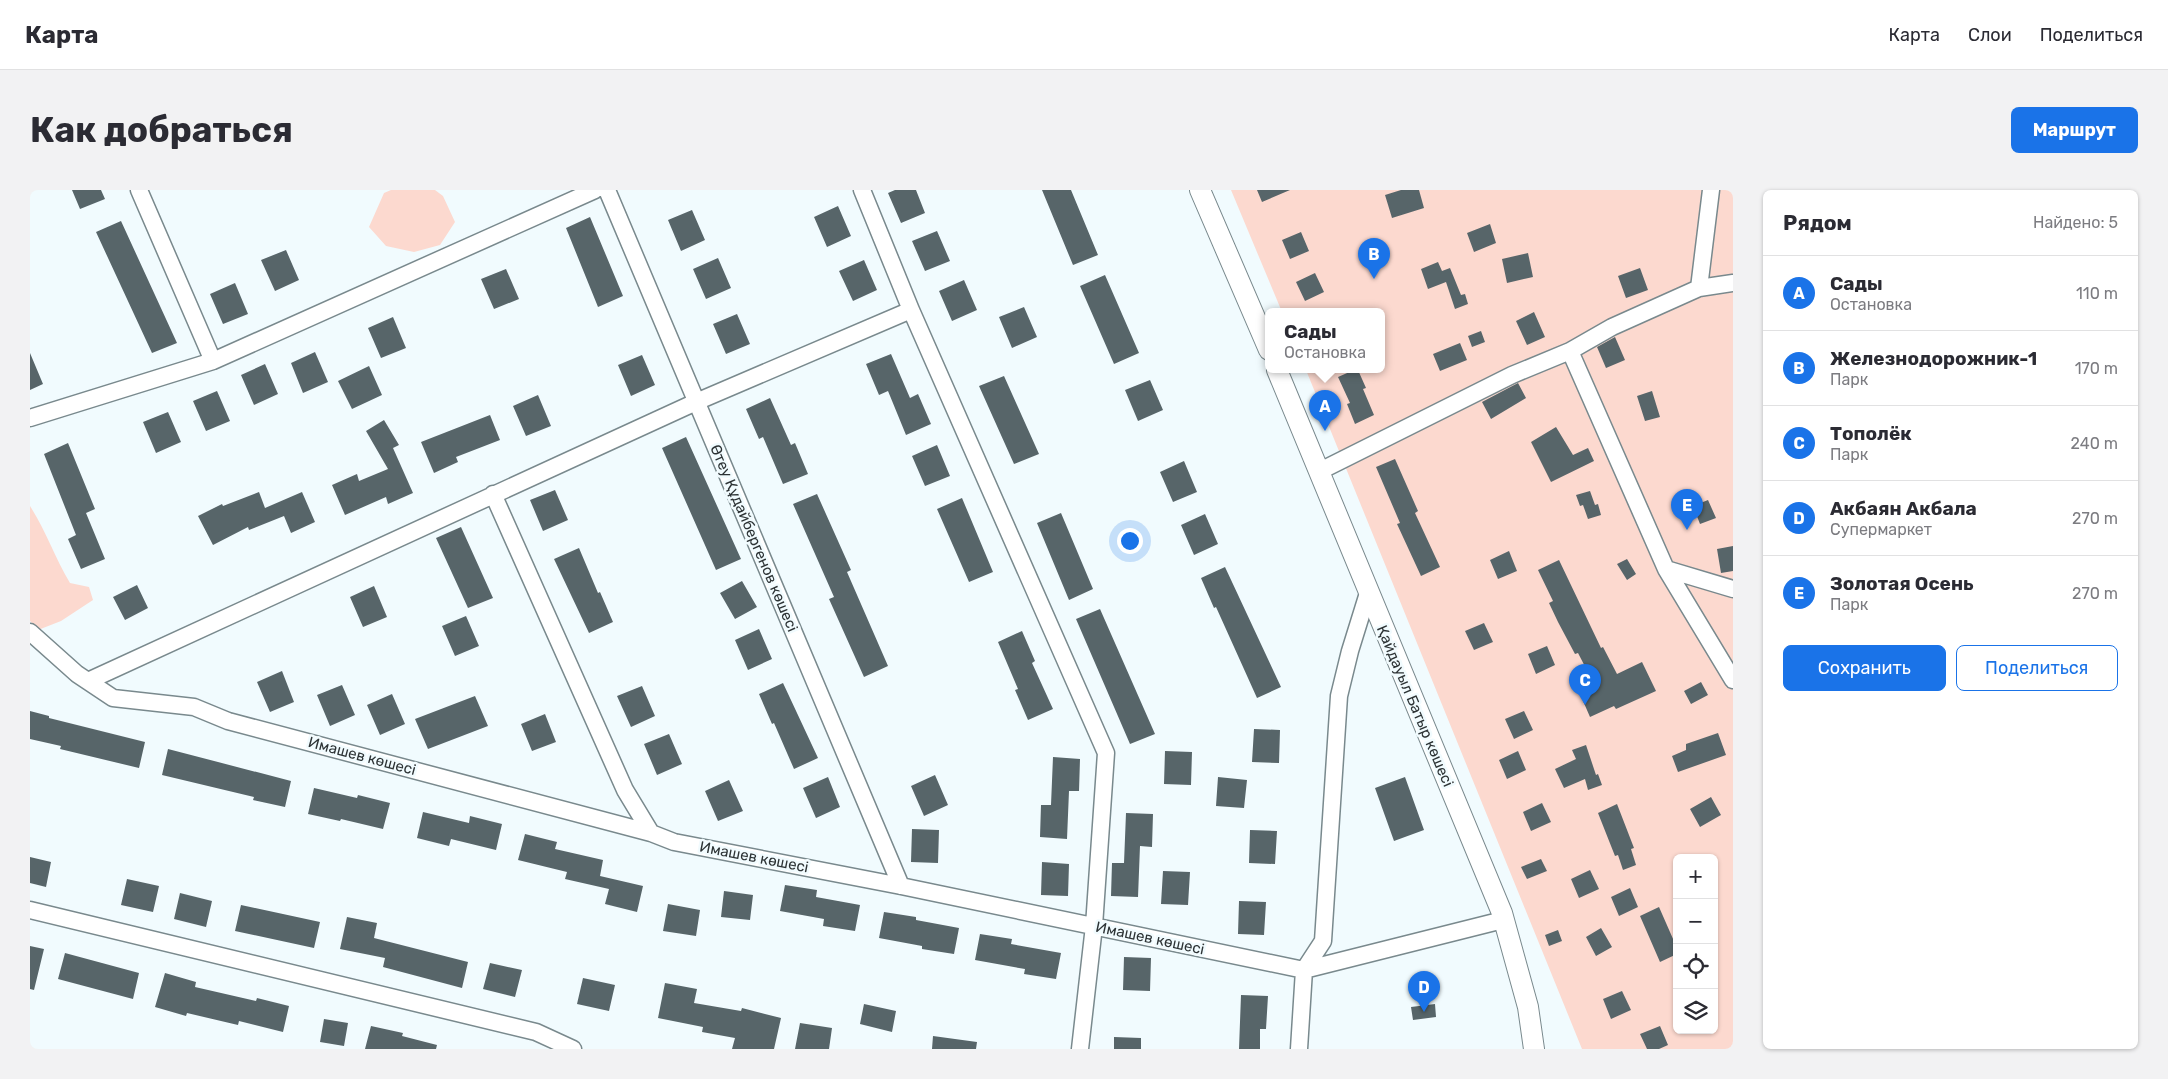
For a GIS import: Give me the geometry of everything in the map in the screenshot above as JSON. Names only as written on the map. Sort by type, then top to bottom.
[{"type":"street","points":[[139,190],[213,360]]},
{"type":"street","points":[[30,418],[213,360],[595,190]]},
{"type":"street","name":"Өтеу Құдайбергенов көшесі","points":[[607,190],[900,886]]},
{"type":"street","points":[[862,190],[911,310],[1106,753],[1094,926],[1080,1049]]},
{"type":"street","points":[[1200,190],[1265,341]]},
{"type":"street","points":[[1699,288],[1711,190]]},
{"type":"street","points":[[1320,471],[1512,375],[1570,351],[1612,326],[1699,288],[1733,283]]},
{"type":"street","points":[[88,681],[696,402],[911,310]]},
{"type":"street","points":[[1570,351],[1666,570],[1733,680]]},
{"type":"street","name":"Қайдауыл Батыр көшесі","points":[[1278,373],[1504,920],[1528,1007],[1534,1049]]},
{"type":"street","points":[[493,494],[625,790],[650,833]]},
{"type":"street","points":[[1666,570],[1733,589]]},
{"type":"street","points":[[1300,1049],[1304,970],[1323,941],[1339,696],[1350,651],[1368,593]]},
{"type":"street","name":"Имашев көшесі","points":[[30,632],[77,674],[113,698],[194,707],[228,721],[650,833],[674,842],[900,886],[1304,970],[1504,920]]},
{"type":"street","points":[[30,910],[536,1032],[573,1049]]},
{"type":"shaded area","points":[[391,190],[435,190],[443,196],[455,222],[440,245],[414,252],[386,246],[369,227],[384,193]]},
{"type":"shaded area","points":[[1231,190],[1733,190],[1733,1049],[1582,1049],[1307,373],[1385,373],[1385,308],[1280,308]]},
{"type":"shaded area","points":[[30,506],[70,583],[89,587],[93,600],[61,621],[38,630],[30,621]]},
{"type":"building","points":[[72,190],[101,190],[105,199],[80,209]]},
{"type":"building","points":[[895,190],[916,190],[925,213],[901,223],[888,193]]},
{"type":"building","points":[[1042,190],[1071,190],[1098,255],[1073,265]]},
{"type":"building","points":[[1257,190],[1290,190],[1262,202]]},
{"type":"building","points":[[1401,190],[1419,190],[1424,208],[1392,218],[1385,195]]},
{"type":"building","points":[[838,206],[851,236],[827,247],[814,217]]},
{"type":"building","points":[[692,210],[705,240],[681,251],[668,220]]},
{"type":"building","points":[[590,217],[623,296],[598,307],[566,228]]},
{"type":"building","points":[[121,221],[177,343],[152,353],[96,232]]},
{"type":"building","points":[[1490,224],[1496,243],[1474,252],[1467,233]]},
{"type":"building","points":[[937,231],[950,261],[925,271],[912,241]]},
{"type":"building","points":[[1301,232],[1309,251],[1290,259],[1282,240]]},
{"type":"building","points":[[286,250],[299,280],[275,291],[261,260]]},
{"type":"building","points":[[1528,253],[1533,277],[1507,283],[1502,259]]},
{"type":"building","points":[[718,258],[731,288],[706,299],[693,269]]},
{"type":"building","points":[[864,260],[877,290],[853,301],[839,271]]},
{"type":"building","points":[[1438,262],[1442,271],[1450,268],[1461,295],[1465,294],[1468,304],[1455,309],[1446,282],[1428,289],[1421,269]]},
{"type":"building","points":[[1640,268],[1648,290],[1626,298],[1618,276]]},
{"type":"building","points":[[506,269],[519,299],[494,309],[481,279]]},
{"type":"building","points":[[1315,273],[1324,292],[1305,301],[1296,282]]},
{"type":"building","points":[[1105,275],[1139,353],[1114,364],[1080,286]]},
{"type":"building","points":[[964,280],[977,310],[952,321],[939,291]]},
{"type":"building","points":[[235,283],[248,314],[223,324],[210,294]]},
{"type":"building","points":[[1024,307],[1037,337],[1012,348],[999,317]]},
{"type":"building","points":[[1534,312],[1545,337],[1527,345],[1516,321]]},
{"type":"building","points":[[737,314],[750,344],[726,354],[713,324]]},
{"type":"building","points":[[393,317],[406,348],[381,358],[368,328]]},
{"type":"building","points":[[1481,331],[1485,342],[1472,347],[1468,336]]},
{"type":"building","points":[[1615,337],[1625,360],[1606,368],[1597,347]]},
{"type":"building","points":[[1460,343],[1467,360],[1440,371],[1433,354]]},
{"type":"building","points":[[315,352],[328,382],[303,393],[291,363]]},
{"type":"building","points":[[30,353],[43,384],[30,390]]},
{"type":"building","points":[[891,354],[910,398],[918,394],[931,424],[906,435],[888,391],[879,395],[866,364]]},
{"type":"building","points":[[642,355],[655,385],[631,396],[618,365]]},
{"type":"building","points":[[265,364],[278,394],[254,405],[241,375]]},
{"type":"building","points":[[369,366],[382,395],[352,409],[338,381]]},
{"type":"building","points":[[1347,373],[1359,373],[1366,388],[1363,389],[1374,415],[1355,424],[1347,404],[1350,403],[1338,377]]},
{"type":"building","points":[[1004,376],[1039,454],[1014,464],[979,386]]},
{"type":"building","points":[[1150,380],[1163,410],[1138,421],[1125,390]]},
{"type":"building","points":[[1518,383],[1526,398],[1491,419],[1482,402]]},
{"type":"building","points":[[217,391],[230,421],[206,431],[193,401]]},
{"type":"building","points":[[1652,391],[1660,417],[1645,421],[1637,396]]},
{"type":"building","points":[[538,395],[551,426],[526,436],[513,406]]},
{"type":"building","points":[[770,398],[791,445],[795,443],[808,474],[783,484],[763,437],[759,439],[746,409]]},
{"type":"building","points":[[168,412],[181,442],[156,453],[143,422]]},
{"type":"building","points":[[490,415],[500,440],[456,457],[458,462],[434,473],[421,442]]},
{"type":"building","points":[[384,420],[399,445],[393,448],[413,493],[388,504],[386,497],[345,515],[332,485],[357,474],[359,481],[388,469],[366,431]]},
{"type":"building","points":[[1556,427],[1573,455],[1588,448],[1594,461],[1551,482],[1531,442]]},
{"type":"building","points":[[686,437],[741,559],[716,570],[662,448]]},
{"type":"building","points":[[68,443],[95,509],[86,513],[105,559],[81,569],[68,539],[76,535],[44,454]]},
{"type":"building","points":[[937,445],[950,476],[925,486],[912,456]]},
{"type":"building","points":[[1395,459],[1418,511],[1415,513],[1440,567],[1421,576],[1397,524],[1400,523],[1376,467]]},
{"type":"building","points":[[1184,461],[1197,492],[1173,502],[1160,472]]},
{"type":"building","points":[[555,490],[568,520],[543,531],[530,500]]},
{"type":"building","points":[[1590,491],[1595,505],[1598,504],[1601,515],[1588,519],[1583,505],[1580,506],[1576,495]]},
{"type":"building","points":[[259,492],[265,508],[302,492],[315,522],[291,533],[284,516],[249,530],[248,527],[213,545],[198,516],[222,504],[223,506]]},
{"type":"building","points":[[817,494],[851,570],[847,572],[888,666],[864,677],[829,599],[834,597],[793,504]]},
{"type":"building","points":[[962,498],[993,572],[969,582],[937,509]]},
{"type":"building","points":[[1708,500],[1716,518],[1700,524],[1693,506]]},
{"type":"building","points":[[1061,513],[1093,589],[1069,600],[1037,523]]},
{"type":"building","points":[[1205,514],[1218,544],[1194,555],[1181,525]]},
{"type":"building","points":[[461,527],[493,598],[468,608],[436,538]]},
{"type":"building","points":[[1733,546],[1733,571],[1721,573],[1717,549]]},
{"type":"building","points":[[579,548],[598,593],[600,592],[613,622],[589,633],[554,559]]},
{"type":"building","points":[[1509,551],[1517,571],[1498,579],[1490,560]]},
{"type":"building","points":[[1627,559],[1636,574],[1627,580],[1617,564]]},
{"type":"building","points":[[1559,560],[1601,648],[1603,647],[1617,674],[1642,662],[1656,691],[1616,709],[1614,706],[1590,717],[1577,687],[1592,680],[1578,653],[1575,654],[1558,622],[1549,603],[1553,601],[1538,570]]},
{"type":"building","points":[[1225,567],[1281,687],[1257,698],[1201,578]]},
{"type":"building","points":[[742,581],[757,607],[735,619],[720,593]]},
{"type":"building","points":[[137,585],[148,608],[125,620],[113,597]]},
{"type":"building","points":[[374,586],[387,617],[363,627],[350,597]]},
{"type":"building","points":[[1100,609],[1155,734],[1130,744],[1076,619]]},
{"type":"building","points":[[466,616],[479,646],[455,656],[442,626]]},
{"type":"building","points":[[1484,623],[1493,642],[1474,650],[1465,631]]},
{"type":"building","points":[[759,629],[772,659],[748,670],[735,640]]},
{"type":"building","points":[[1022,631],[1035,661],[1032,663],[1053,709],[1028,720],[1015,690],[1018,689],[998,642]]},
{"type":"building","points":[[1547,646],[1555,665],[1536,674],[1528,654]]},
{"type":"building","points":[[282,671],[294,702],[270,712],[257,682]]},
{"type":"building","points":[[1701,682],[1708,695],[1691,704],[1684,691]]},
{"type":"building","points":[[783,683],[818,758],[794,769],[759,694]]},
{"type":"building","points":[[342,685],[355,715],[330,726],[317,695]]},
{"type":"building","points":[[642,686],[655,716],[631,727],[617,696]]},
{"type":"building","points":[[392,694],[405,724],[380,735],[367,705]]},
{"type":"building","points":[[475,696],[488,726],[428,749],[415,719]]},
{"type":"building","points":[[30,711],[49,716],[49,718],[145,742],[139,768],[60,749],[61,746],[30,739]]},
{"type":"building","points":[[1524,711],[1533,730],[1514,739],[1505,719]]},
{"type":"building","points":[[545,714],[556,742],[532,751],[521,724]]},
{"type":"building","points":[[1254,729],[1280,730],[1279,763],[1252,762]]},
{"type":"building","points":[[1718,733],[1726,755],[1678,772],[1672,756],[1686,750],[1686,744]]},
{"type":"building","points":[[669,734],[682,764],[657,775],[644,744]]},
{"type":"building","points":[[1586,745],[1596,775],[1598,774],[1602,785],[1588,790],[1585,779],[1564,788],[1555,769],[1576,759],[1572,750]]},
{"type":"building","points":[[168,749],[291,781],[285,807],[253,800],[254,797],[162,775]]},
{"type":"building","points":[[1165,751],[1192,752],[1191,785],[1164,784]]},
{"type":"building","points":[[1518,751],[1526,770],[1507,779],[1499,760]]},
{"type":"building","points":[[1053,757],[1080,759],[1079,791],[1069,791],[1067,839],[1040,837],[1041,805],[1051,805]]},
{"type":"building","points":[[935,775],[948,805],[924,816],[911,786]]},
{"type":"building","points":[[828,777],[840,807],[816,818],[803,788]]},
{"type":"building","points":[[1218,777],[1247,780],[1244,808],[1216,806]]},
{"type":"building","points":[[1405,777],[1424,830],[1394,841],[1375,788]]},
{"type":"building","points":[[729,780],[743,811],[718,821],[705,791]]},
{"type":"building","points":[[314,788],[357,798],[358,795],[390,803],[383,829],[341,819],[340,821],[308,814]]},
{"type":"building","points":[[1711,797],[1721,815],[1700,827],[1690,809]]},
{"type":"building","points":[[1542,803],[1551,822],[1531,831],[1523,812]]},
{"type":"building","points":[[1617,804],[1634,848],[1631,849],[1636,865],[1623,870],[1618,855],[1615,856],[1598,813]]},
{"type":"building","points":[[423,812],[469,823],[470,816],[502,824],[496,850],[451,839],[449,846],[417,838]]},
{"type":"building","points":[[1126,813],[1153,814],[1152,847],[1140,846],[1138,897],[1111,896],[1112,863],[1124,863]]},
{"type":"building","points":[[912,829],[939,830],[938,863],[911,862]]},
{"type":"building","points":[[1250,830],[1277,831],[1275,864],[1249,863]]},
{"type":"building","points":[[525,834],[557,842],[555,849],[603,860],[600,876],[643,886],[637,912],[605,904],[609,889],[565,879],[567,872],[518,860]]},
{"type":"building","points":[[30,857],[51,862],[46,887],[30,883]]},
{"type":"building","points":[[1541,859],[1547,871],[1527,879],[1521,867]]},
{"type":"building","points":[[1042,862],[1069,864],[1068,896],[1041,895]]},
{"type":"building","points":[[1590,870],[1599,889],[1579,898],[1571,879]]},
{"type":"building","points":[[1163,871],[1190,872],[1188,905],[1161,904]]},
{"type":"building","points":[[127,879],[159,886],[153,912],[121,905]]},
{"type":"building","points":[[785,885],[817,890],[816,897],[860,905],[855,931],[823,926],[824,919],[780,911]]},
{"type":"building","points":[[1630,888],[1638,907],[1619,916],[1611,897]]},
{"type":"building","points":[[724,891],[753,895],[750,920],[721,917]]},
{"type":"building","points":[[180,893],[212,901],[206,927],[174,919]]},
{"type":"building","points":[[1239,901],[1266,902],[1264,935],[1238,934]]},
{"type":"building","points":[[668,904],[700,910],[696,936],[663,931]]},
{"type":"building","points":[[241,905],[320,922],[314,948],[235,931]]},
{"type":"building","points":[[1659,907],[1673,939],[1673,956],[1660,962],[1640,916]]},
{"type":"building","points":[[884,912],[916,917],[916,920],[959,928],[954,954],[922,949],[922,946],[879,938]]},
{"type":"building","points":[[347,917],[377,923],[374,938],[468,962],[462,988],[383,967],[385,958],[340,949]]},
{"type":"building","points":[[1601,928],[1612,947],[1596,956],[1586,937]]},
{"type":"building","points":[[1558,930],[1562,941],[1549,946],[1545,935]]},
{"type":"building","points":[[980,934],[1012,939],[1011,944],[1061,953],[1056,979],[1024,974],[1025,969],[975,960]]},
{"type":"building","points":[[30,946],[44,949],[34,990],[30,989]]},
{"type":"building","points":[[65,953],[139,973],[133,999],[58,979]]},
{"type":"building","points":[[1124,957],[1151,958],[1150,991],[1123,990]]},
{"type":"building","points":[[490,963],[522,970],[515,997],[483,989]]},
{"type":"building","points":[[165,973],[196,982],[195,987],[256,1001],[257,998],[289,1006],[283,1032],[239,1021],[238,1025],[187,1013],[186,1016],[155,1007]]},
{"type":"building","points":[[583,978],[615,985],[609,1011],[577,1004]]},
{"type":"building","points":[[665,983],[697,989],[694,1003],[741,1011],[742,1008],[781,1018],[774,1049],[732,1049],[735,1038],[702,1032],[703,1027],[658,1018]]},
{"type":"building","points":[[1622,991],[1631,1010],[1611,1019],[1603,999]]},
{"type":"building","points":[[1241,995],[1268,996],[1266,1029],[1260,1029],[1260,1049],[1239,1049]]},
{"type":"building","points":[[864,1004],[896,1011],[892,1032],[860,1024]]},
{"type":"building","points":[[1435,1004],[1436,1017],[1413,1020],[1411,1007]]},
{"type":"building","points":[[324,1019],[348,1023],[344,1046],[320,1042]]},
{"type":"building","points":[[800,1023],[832,1028],[829,1049],[795,1049]]},
{"type":"building","points":[[371,1026],[403,1033],[402,1036],[437,1045],[436,1049],[365,1049]]},
{"type":"building","points":[[1660,1026],[1668,1045],[1659,1049],[1647,1049],[1640,1034]]},
{"type":"building","points":[[933,1036],[977,1042],[976,1049],[932,1049]]},
{"type":"building","points":[[1114,1037],[1141,1038],[1141,1049],[1114,1049]]},
{"type":"place","name":"Железнодорожник-1","points":[[1374,279]]},
{"type":"place","name":"Сады","points":[[1325,431]]},
{"type":"place","name":"Золотая Осень","points":[[1687,530]]},
{"type":"place","name":"Тополёк","points":[[1585,705]]},
{"type":"place","name":"Акбаян Акбала","points":[[1424,1012]]}]
